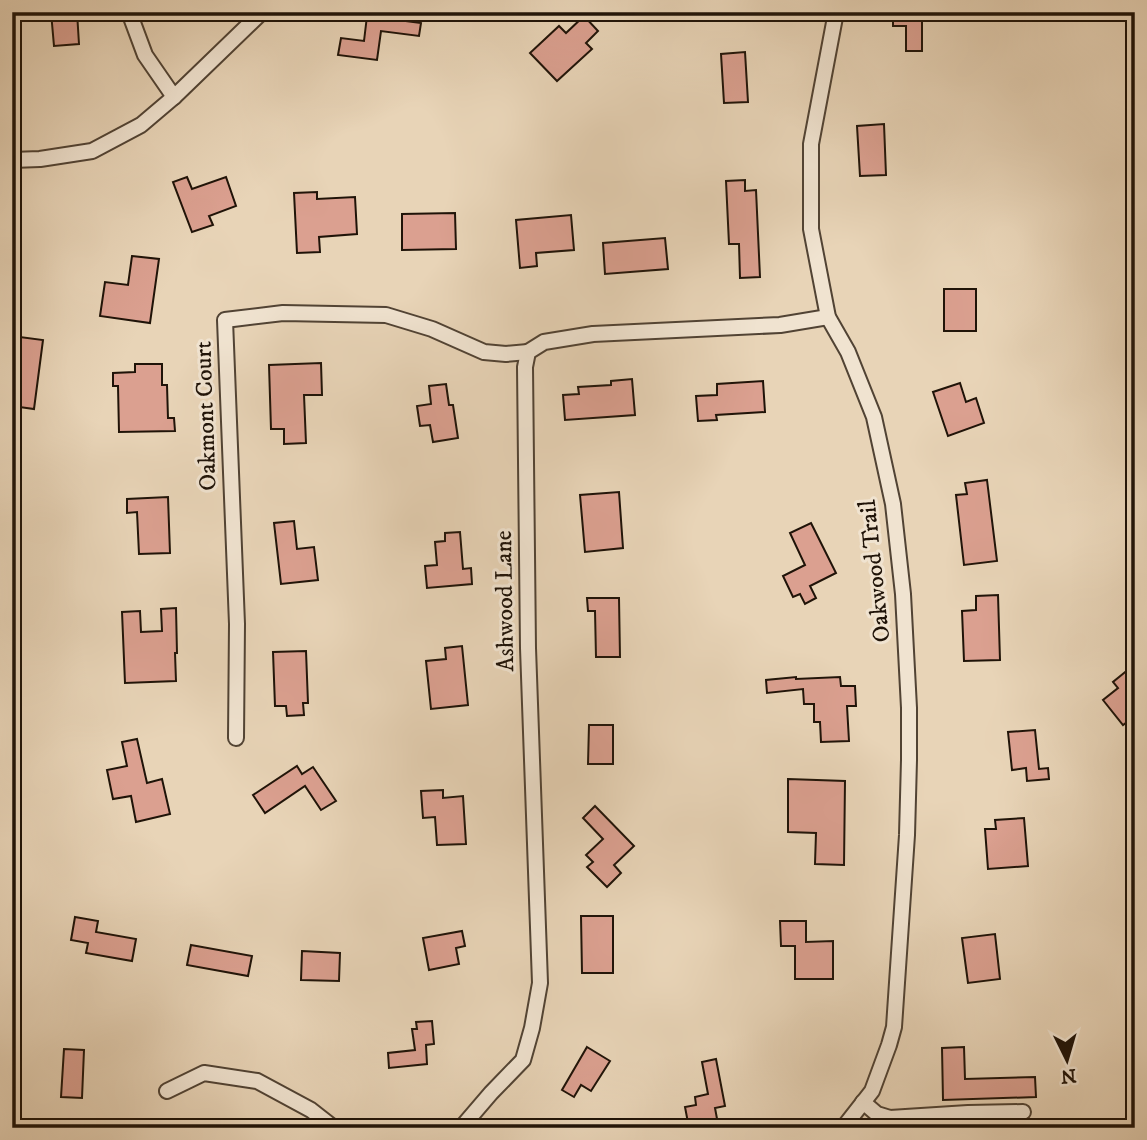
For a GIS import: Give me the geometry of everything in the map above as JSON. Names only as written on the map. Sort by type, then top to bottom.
[{"type":"street","points":[[129,12],[145,55],[174,97]]},
{"type":"street","points":[[12,160],[40,159],[92,151],[141,125],[262,12]]},
{"type":"street","name":"Oakwood Trail","points":[[836,12],[811,144],[811,229],[828,317],[848,352],[874,417],[892,496],[903,594],[909,708],[907,835],[894,1027],[872,1091],[843,1128]]},
{"type":"street","name":"Oakmont Court","points":[[236,738],[237,624],[225,320],[283,313],[386,315],[432,329],[484,352],[528,352]]},
{"type":"street","points":[[528,352],[544,342],[593,334],[780,325],[828,317]]},
{"type":"street","name":"Ashwood Lane","points":[[461,1128],[523,1060],[540,984],[528,648],[525,367],[528,352]]},
{"type":"street","points":[[167,1091],[204,1073],[257,1081],[311,1110],[334,1128]]},
{"type":"street","points":[[863,1102],[877,1114],[890,1118],[1023,1112]]},
{"type":"building","points":[[51,12],[77,12],[79,44],[54,46]]},
{"type":"building","points":[[893,12],[922,12],[922,51],[906,51],[906,26],[893,26]]},
{"type":"building","points":[[367,16],[421,23],[419,36],[381,31],[377,60],[338,55],[341,38],[364,41]]},
{"type":"building","points":[[584,16],[598,31],[586,43],[592,49],[557,81],[530,53],[559,26],[566,33]]},
{"type":"building","points":[[745,52],[748,102],[724,103],[721,54]]},
{"type":"building","points":[[884,124],[886,175],[860,176],[857,126]]},
{"type":"building","points":[[187,177],[192,189],[226,177],[236,206],[209,216],[213,225],[192,232],[173,182]]},
{"type":"building","points":[[745,180],[745,191],[756,190],[760,277],[740,278],[739,244],[729,244],[726,181]]},
{"type":"building","points":[[317,192],[317,199],[355,197],[357,234],[319,237],[320,252],[297,253],[294,193]]},
{"type":"building","points":[[455,213],[456,249],[402,250],[402,214]]},
{"type":"building","points":[[571,215],[574,250],[536,253],[537,266],[520,268],[516,220]]},
{"type":"building","points":[[665,238],[668,269],[605,274],[603,243]]},
{"type":"building","points":[[132,256],[159,259],[150,323],[100,316],[105,282],[128,285]]},
{"type":"building","points":[[944,289],[976,289],[976,331],[944,331]]},
{"type":"building","points":[[12,336],[43,340],[34,409],[12,406]]},
{"type":"building","points":[[321,363],[322,395],[304,395],[306,443],[284,444],[284,429],[271,429],[269,365]]},
{"type":"building","points":[[135,364],[162,364],[162,385],[167,385],[168,418],[174,418],[175,431],[119,432],[118,386],[113,386],[113,373],[135,372]]},
{"type":"building","points":[[632,379],[635,415],[565,420],[563,395],[579,394],[578,387],[611,385],[611,381]]},
{"type":"building","points":[[763,381],[765,412],[716,415],[717,420],[698,421],[696,396],[717,395],[717,384]]},
{"type":"building","points":[[960,383],[966,402],[976,398],[984,423],[948,436],[933,392]]},
{"type":"building","points":[[446,384],[449,405],[453,405],[458,438],[433,442],[430,425],[420,426],[417,406],[431,404],[429,386]]},
{"type":"building","points":[[987,480],[997,561],[964,565],[956,495],[967,494],[965,483]]},
{"type":"building","points":[[619,492],[623,548],[585,552],[580,495]]},
{"type":"building","points":[[168,497],[170,553],[139,554],[137,512],[127,513],[127,499]]},
{"type":"building","points":[[294,521],[297,549],[314,547],[318,580],[281,584],[274,523]]},
{"type":"building","points":[[811,523],[836,573],[810,586],[816,598],[805,604],[800,594],[793,597],[783,576],[805,565],[790,533]]},
{"type":"building","points":[[460,532],[463,569],[471,568],[472,584],[427,588],[425,566],[437,565],[435,542],[445,541],[445,533]]},
{"type":"building","points":[[998,595],[1000,660],[964,661],[962,611],[976,610],[976,596]]},
{"type":"building","points":[[587,598],[619,598],[620,657],[596,657],[595,611],[588,611]]},
{"type":"building","points":[[176,608],[176,681],[125,683],[122,612],[140,611],[141,632],[162,631],[161,609]]},
{"type":"building","points":[[462,646],[468,705],[431,709],[426,661],[446,659],[445,648]]},
{"type":"building","points":[[306,651],[308,703],[303,703],[304,715],[287,716],[286,706],[275,706],[273,652]]},
{"type":"building","points":[[1135,664],[1135,716],[1123,725],[1103,700],[1118,688],[1113,682]]},
{"type":"building","points":[[840,677],[841,686],[855,686],[856,706],[847,706],[849,741],[821,742],[820,722],[814,722],[814,704],[804,704],[803,689],[767,693],[766,680]]},
{"type":"building","points":[[589,725],[613,725],[613,764],[588,764]]},
{"type":"building","points":[[1035,730],[1039,769],[1048,768],[1049,779],[1027,781],[1026,768],[1012,770],[1008,732]]},
{"type":"building","points":[[137,739],[147,783],[162,779],[170,814],[136,822],[131,796],[113,799],[107,770],[127,766],[122,742]]},
{"type":"building","points":[[297,766],[302,774],[313,767],[336,801],[321,810],[305,786],[265,813],[253,795]]},
{"type":"building","points":[[788,779],[845,781],[844,865],[815,864],[816,833],[788,832]]},
{"type":"building","points":[[443,790],[443,798],[463,796],[466,844],[437,845],[435,817],[423,818],[421,791]]},
{"type":"building","points":[[595,806],[634,846],[614,865],[621,873],[607,887],[587,867],[593,862],[586,855],[603,839],[583,818]]},
{"type":"building","points":[[1024,818],[1028,866],[988,869],[985,829],[996,829],[995,820]]},
{"type":"building","points":[[581,916],[613,916],[613,973],[582,973]]},
{"type":"building","points":[[75,917],[98,921],[96,932],[136,939],[132,961],[86,953],[88,943],[71,940]]},
{"type":"building","points":[[780,921],[806,921],[806,942],[833,941],[833,979],[795,979],[795,946],[781,946]]},
{"type":"building","points":[[462,931],[465,946],[456,948],[459,964],[429,970],[423,938]]},
{"type":"building","points":[[995,934],[1000,979],[968,983],[962,938]]},
{"type":"building","points":[[191,945],[252,956],[248,976],[187,965]]},
{"type":"building","points":[[302,951],[340,953],[339,981],[301,980]]},
{"type":"building","points":[[432,1021],[434,1044],[426,1045],[427,1064],[389,1068],[388,1053],[415,1050],[412,1029],[417,1029],[416,1022]]},
{"type":"building","points":[[587,1047],[610,1061],[591,1091],[581,1085],[574,1097],[562,1090]]},
{"type":"building","points":[[964,1047],[965,1079],[1035,1077],[1036,1097],[943,1100],[942,1048]]},
{"type":"building","points":[[64,1049],[84,1050],[82,1098],[61,1097]]},
{"type":"building","points":[[716,1059],[725,1106],[715,1108],[718,1124],[689,1128],[685,1107],[696,1105],[695,1097],[708,1094],[702,1062]]}]
